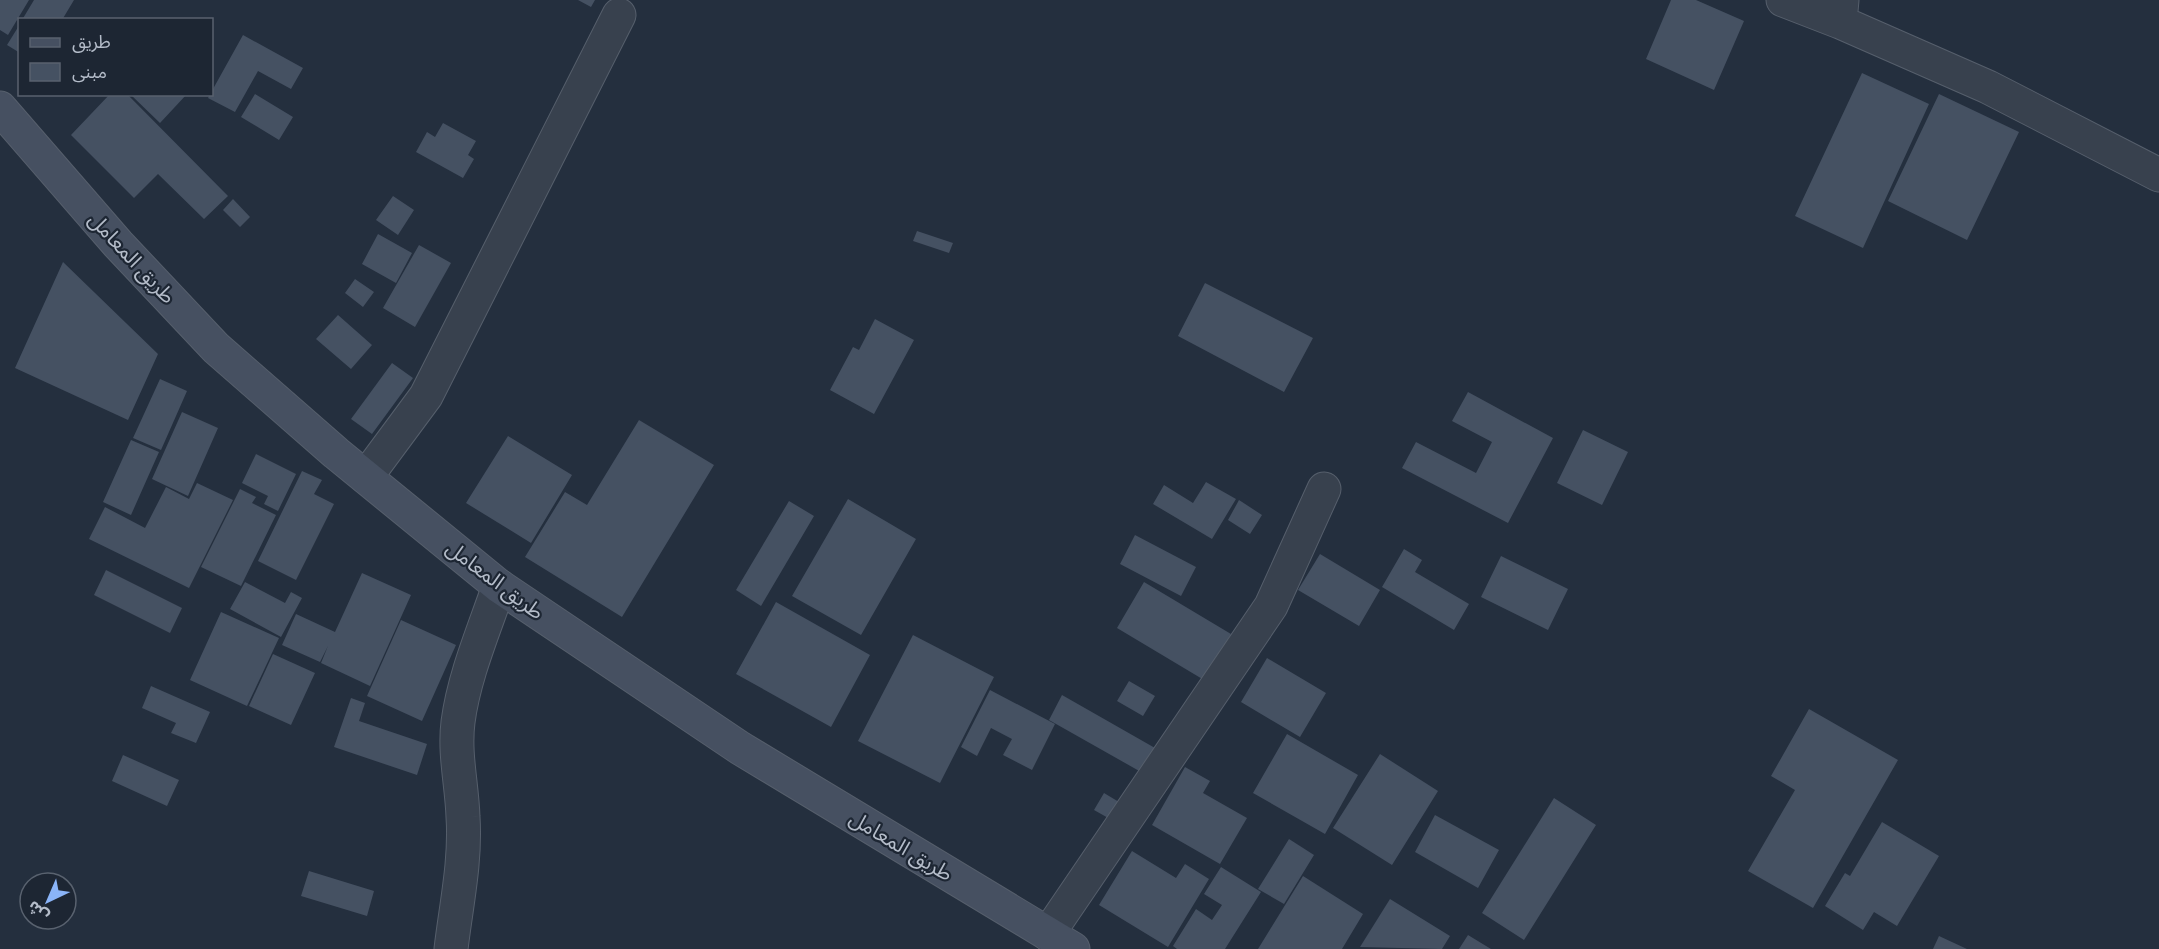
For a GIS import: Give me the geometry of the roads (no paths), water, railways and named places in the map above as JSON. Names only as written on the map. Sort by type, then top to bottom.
[{"type":"main road","name":"طريق المعامل","points":[[0,108],[118,244],[216,348],[366,477],[499,586],[740,748],[1060,942]]},
{"type":"street","points":[[1783,0],[1841,11],[2159,175]]},
{"type":"street","points":[[366,477],[426,396],[619,15]]},
{"type":"street","points":[[1060,942],[1270,606],[1324,489]]},
{"type":"street","points":[[451,949],[463,837],[457,763],[458,722],[469,675],[499,586]]}]
